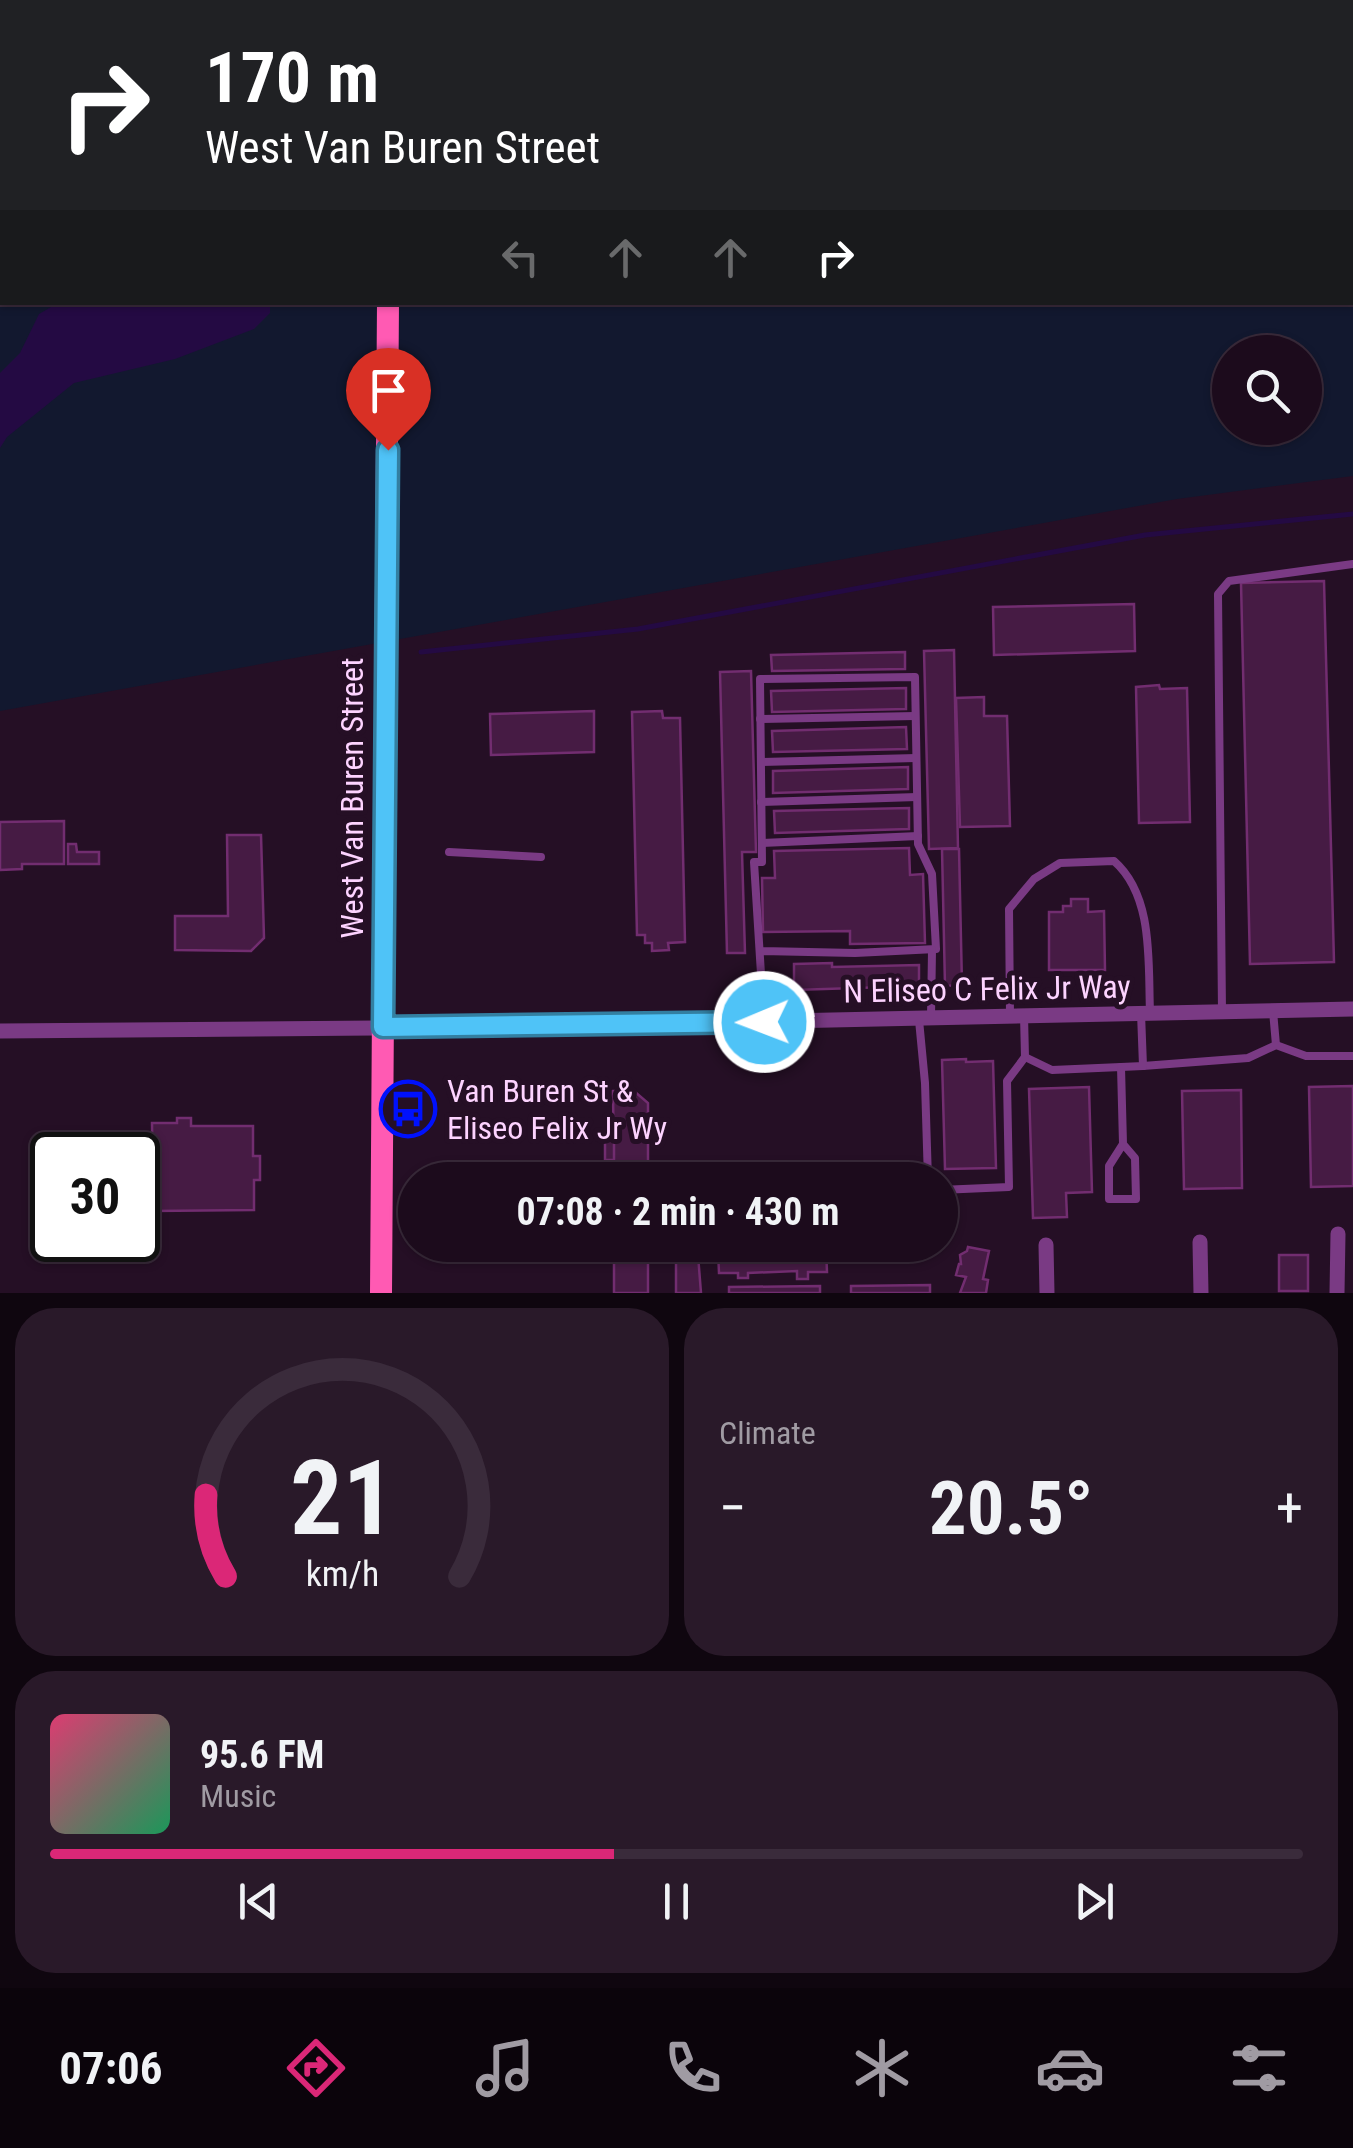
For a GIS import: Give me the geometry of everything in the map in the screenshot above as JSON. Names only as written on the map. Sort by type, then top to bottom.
[{"type":"main road","name":"West Van Buren Street","points":[[381,1293],[388,305]]},
{"type":"street","name":"N Eliseo C Felix Jr Way","points":[[0,1031],[764,1022],[1353,1009]]},
{"type":"street","points":[[1338,1234],[1338,1293]]},
{"type":"street","points":[[1200,1242],[1200,1293]]},
{"type":"street","points":[[1046,1246],[1047,1293]]},
{"type":"lane","points":[[1222,1012],[1218,594],[1230,580],[1353,564]]},
{"type":"lane","points":[[762,951],[855,953],[936,949],[932,874],[918,836],[914,677],[760,680],[762,862],[754,862],[764,1022]]},
{"type":"lane","points":[[760,719],[915,716]]},
{"type":"lane","points":[[761,762],[916,758]]},
{"type":"lane","points":[[762,802],[917,797]]},
{"type":"lane","points":[[762,843],[918,836]]},
{"type":"lane","points":[[449,852],[540,857]]},
{"type":"lane","points":[[958,1189],[1009,1188],[1006,1081],[1025,1057],[1017,1016],[1009,910],[1034,878],[1060,863],[1114,861],[1127,872],[1140,902],[1147,938],[1143,1066]]},
{"type":"lane","points":[[927,1162],[924,1018],[932,950]]},
{"type":"lane","points":[[1274,1011],[1276,1045]]},
{"type":"lane","points":[[1025,1057],[1052,1070],[1248,1058],[1276,1045],[1306,1056],[1353,1056]]},
{"type":"lane","points":[[1121,1067],[1123,1144],[1109,1166],[1109,1199],[1136,1198],[1135,1158],[1123,1144]]},
{"type":"shaded area","points":[[0,305],[1353,305],[1353,476],[1177,499],[0,711]]},
{"type":"shaded area","points":[[55,305],[270,305],[270,313],[254,329],[175,359],[74,383],[7,437],[0,448],[0,373],[20,353],[39,314]]},
{"type":"building","points":[[1324,581],[1334,962],[1250,964],[1241,583]]},
{"type":"building","points":[[1134,604],[1135,651],[994,655],[993,607]]},
{"type":"building","points":[[954,650],[958,848],[929,849],[924,651]]},
{"type":"building","points":[[905,652],[905,669],[772,671],[771,655]]},
{"type":"building","points":[[751,671],[756,852],[742,852],[745,953],[727,953],[720,672]]},
{"type":"building","points":[[1159,685],[1160,689],[1187,688],[1190,822],[1139,823],[1136,687]]},
{"type":"building","points":[[906,688],[906,709],[772,712],[771,691]]},
{"type":"building","points":[[984,697],[984,716],[1007,716],[1010,826],[960,827],[956,698]]},
{"type":"building","points":[[594,711],[594,752],[491,755],[490,714]]},
{"type":"building","points":[[662,711],[663,718],[680,718],[685,942],[668,943],[669,950],[652,951],[652,943],[645,943],[645,935],[637,935],[632,712]]},
{"type":"building","points":[[906,727],[907,749],[773,752],[772,731]]},
{"type":"building","points":[[908,767],[908,789],[773,793],[773,771]]},
{"type":"building","points":[[909,808],[909,829],[775,833],[774,811]]},
{"type":"building","points":[[64,821],[64,864],[22,864],[22,869],[0,870],[0,822]]},
{"type":"building","points":[[227,835],[261,835],[264,938],[251,951],[175,950],[175,916],[228,916]]},
{"type":"building","points":[[68,844],[76,844],[77,852],[99,852],[99,864],[68,864]]},
{"type":"building","points":[[909,848],[910,875],[923,874],[925,943],[850,944],[850,931],[763,932],[762,878],[775,878],[774,851]]},
{"type":"building","points":[[942,849],[959,849],[962,985],[945,986]]},
{"type":"building","points":[[1071,899],[1088,899],[1088,912],[1104,911],[1105,970],[1049,970],[1049,912],[1063,912],[1063,906],[1071,906]]},
{"type":"building","points":[[832,963],[832,967],[919,965],[919,986],[794,990],[794,964]]},
{"type":"building","points":[[942,1060],[993,1061],[996,1168],[958,1169],[958,1162],[945,1162]]},
{"type":"building","points":[[1353,1086],[1353,1186],[1311,1187],[1309,1087]]},
{"type":"building","points":[[1089,1087],[1092,1192],[1066,1193],[1067,1217],[1033,1218],[1029,1089]]},
{"type":"building","points":[[1241,1090],[1242,1188],[1184,1189],[1182,1091]]},
{"type":"building","points":[[613,1091],[634,1091],[648,1103],[648,1162],[614,1162]]},
{"type":"building","points":[[177,1118],[191,1118],[191,1126],[253,1126],[253,1156],[260,1156],[260,1180],[254,1180],[254,1210],[160,1211],[160,1132],[152,1132],[152,1123],[177,1123]]},
{"type":"building","points":[[605,1132],[614,1132],[614,1160],[605,1160]]},
{"type":"building","points":[[968,1247],[989,1251],[983,1279],[988,1280],[986,1293],[960,1293],[966,1277],[956,1275],[960,1255]]},
{"type":"building","points":[[1279,1255],[1308,1255],[1308,1291],[1279,1291]]},
{"type":"building","points":[[614,1262],[648,1262],[648,1293],[614,1293]]},
{"type":"building","points":[[676,1262],[699,1262],[701,1293],[676,1293]]},
{"type":"building","points":[[719,1262],[827,1262],[827,1272],[808,1272],[808,1279],[797,1279],[797,1271],[748,1273],[748,1278],[738,1278],[738,1273],[719,1273]]},
{"type":"building","points":[[930,1285],[930,1293],[851,1293],[851,1286]]},
{"type":"building","points":[[820,1286],[820,1293],[729,1293],[729,1287]]},
{"type":"waterway","points":[[421,652],[638,629],[1145,535],[1353,514]]},
{"type":"place","name":"Van Buren St & Eliseo Felix Jr Wy","points":[[408,1109]]},
{"type":"route","points":[[388,450],[383,1027],[764,1022]]}]
